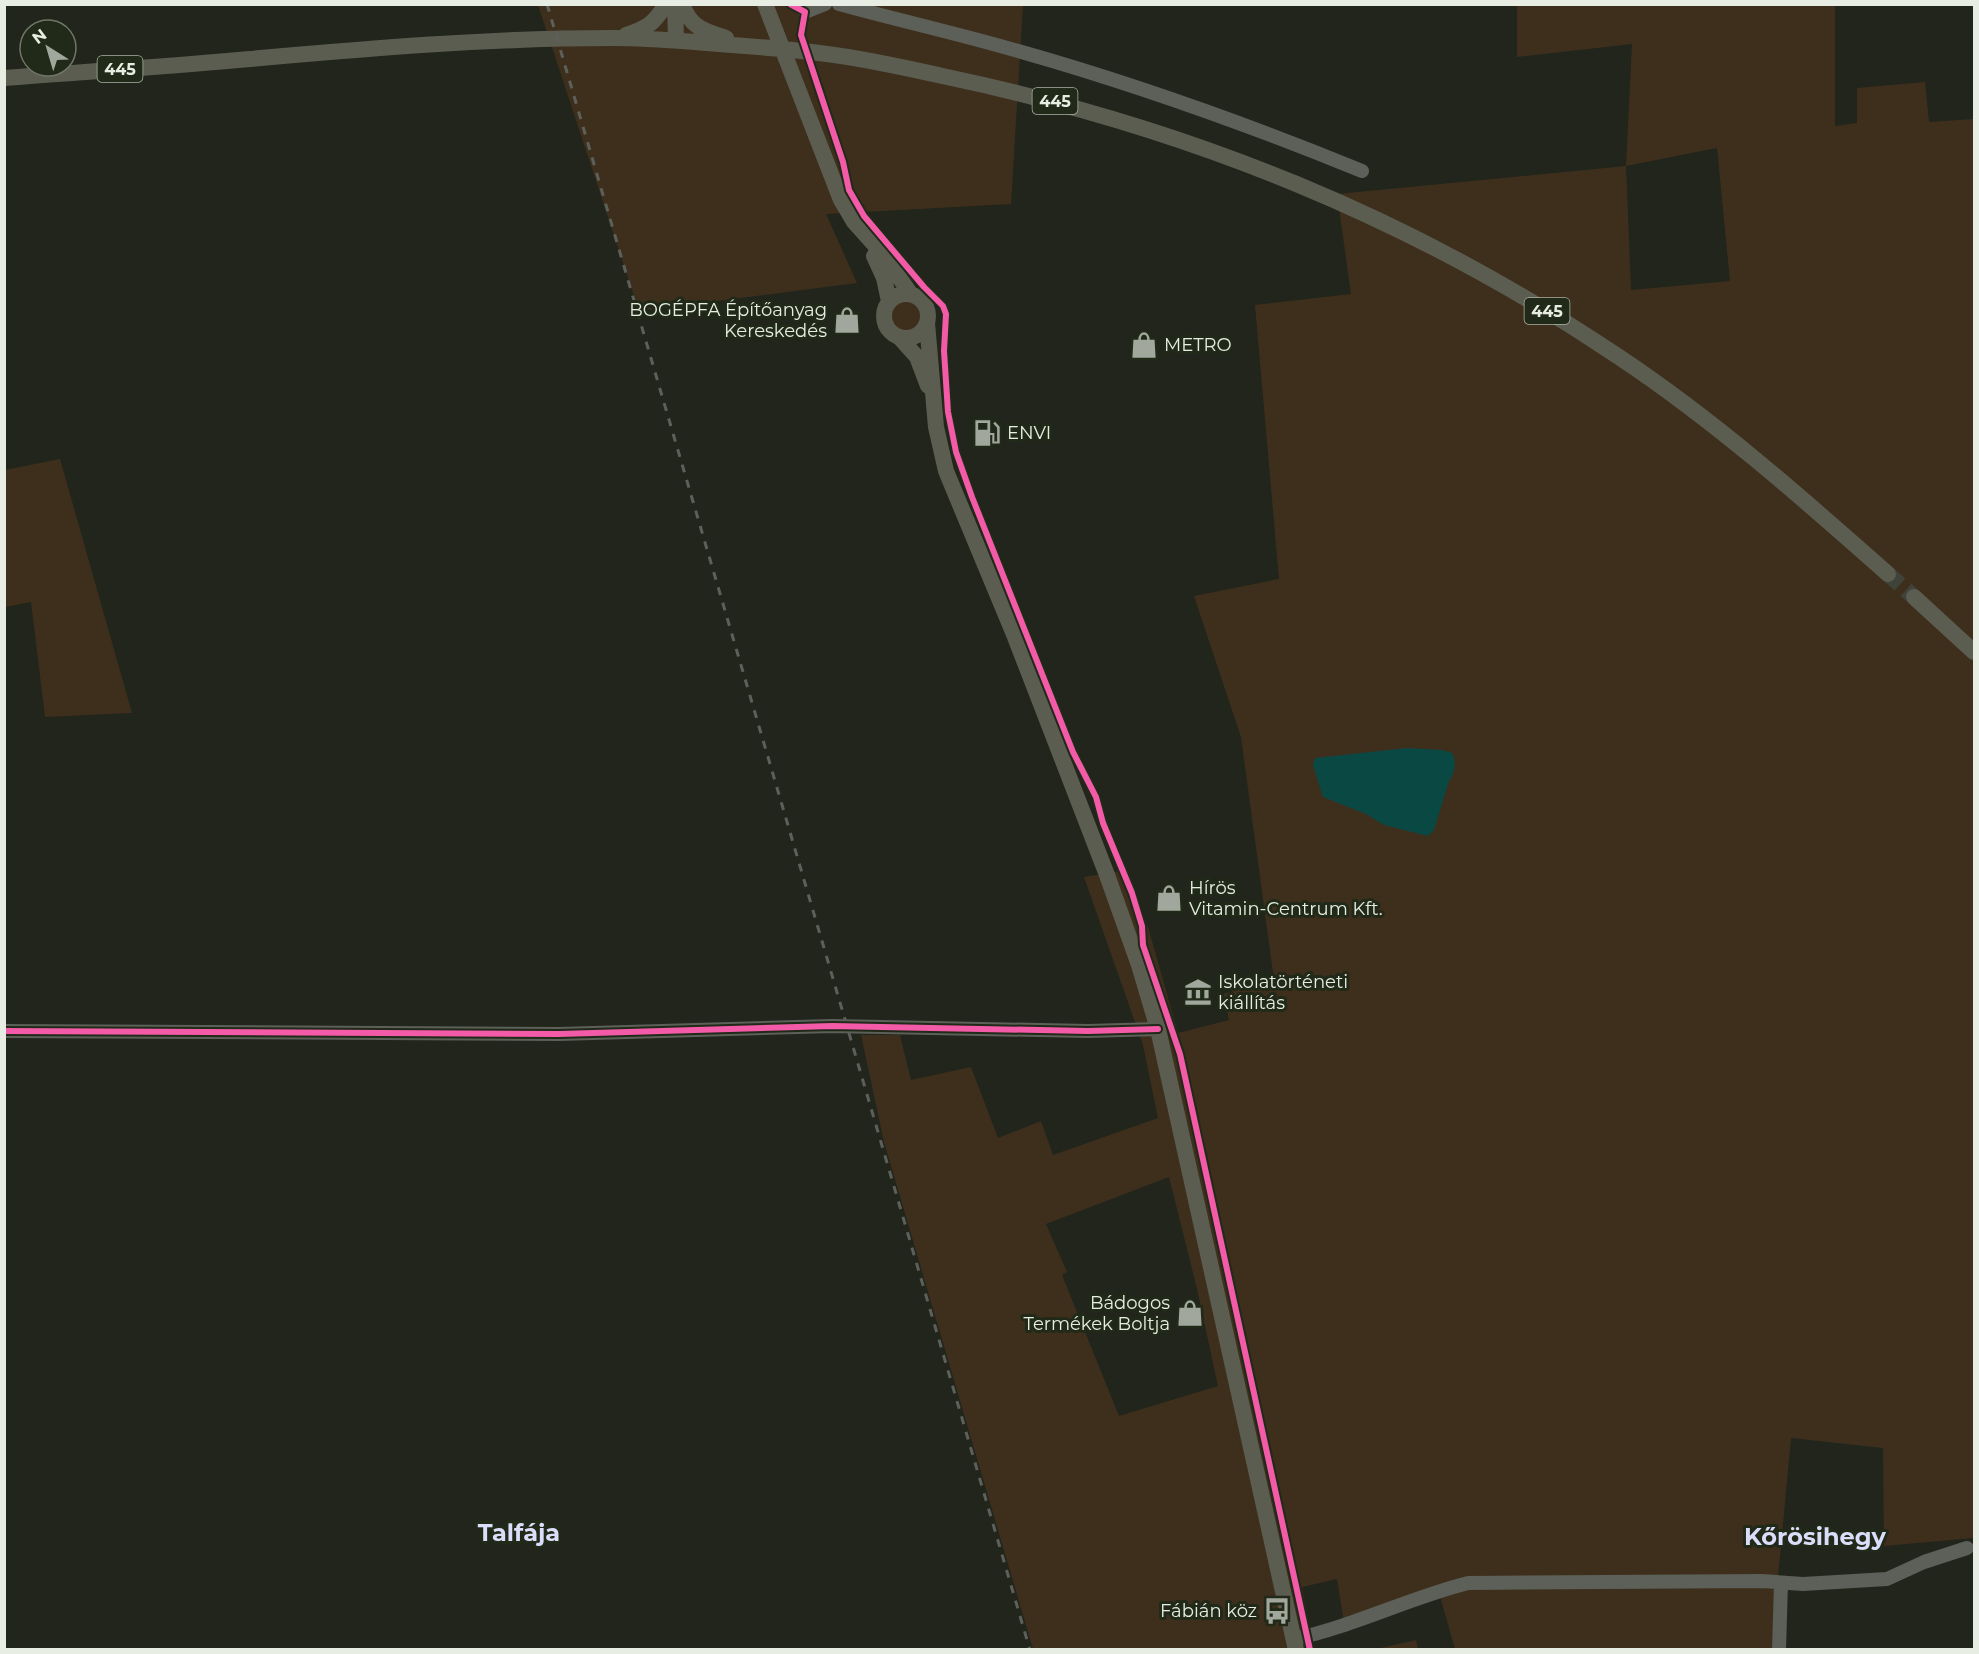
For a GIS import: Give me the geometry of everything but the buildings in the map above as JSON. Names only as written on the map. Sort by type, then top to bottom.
[{"type":"main road","points":[[610,38],[646,28],[658,18],[666,4]]},
{"type":"main road","points":[[675,4],[676,40]]},
{"type":"main road","points":[[682,4],[691,21],[702,31],[749,46]]},
{"type":"main road","points":[[765,4],[841,200],[863,234],[884,279],[889,301]]},
{"type":"main road","name":"445","points":[[4,78],[511,39],[610,38],[676,40],[827,54],[999,87],[1157,131],[1230,157],[1305,186],[1451,256],[1537,305],[1619,357],[1727,436],[1786,484],[1888,574]]},
{"type":"main road","points":[[863,234],[882,254],[910,293],[924,303],[928,312],[934,407],[939,446],[946,471],[1015,637],[1107,875],[1139,965],[1158,1029],[1295,1645]]},
{"type":"main road","points":[[910,293],[899,295],[889,301],[883,317],[885,325],[891,333],[906,339],[916,336],[927,323]]},
{"type":"main road","points":[[900,338],[916,357],[934,407]]},
{"type":"main road","points":[[1914,597],[1974,651]]},
{"type":"street","points":[[806,12],[825,4]]},
{"type":"street","points":[[839,4],[994,45],[1140,90],[1299,145],[1362,171]]},
{"type":"street","points":[[4,1031],[559,1034],[832,1026],[1088,1031],[1158,1029]]},
{"type":"street","points":[[1295,1645],[1434,1591],[1468,1583],[1762,1581],[1803,1584],[1887,1579],[1924,1562],[1967,1548]]},
{"type":"street","points":[[1779,1650],[1781,1583]]},
{"type":"shaded area","points":[[538,5],[1023,5],[1011,204],[826,214],[857,283],[639,311]]},
{"type":"shaded area","points":[[1517,5],[1835,5],[1835,126],[1857,123],[1857,88],[1925,82],[1929,122],[1974,119],[1974,1538],[1884,1546],[1883,1448],[1791,1438],[1777,1588],[1778,1649],[1455,1649],[1440,1596],[1345,1628],[1337,1579],[1302,1587],[1314,1649],[1033,1649],[884,1142],[861,1035],[900,1035],[911,1080],[971,1067],[998,1138],[1041,1121],[1053,1155],[1158,1118],[1143,1045],[1084,877],[1126,870],[1148,927],[1178,1033],[1229,1020],[1223,994],[1274,980],[1241,737],[1194,596],[1279,579],[1255,305],[1351,294],[1337,194],[1626,166],[1632,44],[1517,57]],"holes":[[[1717,148],[1730,281],[1631,290],[1626,166]],[[1169,1177],[1218,1386],[1119,1416],[1062,1275],[1067,1272],[1046,1224]]]},
{"type":"shaded area","points":[[905,300],[917,305],[922,317],[917,329],[905,334],[893,329],[888,317],[893,305]]},
{"type":"shaded area","points":[[60,459],[132,713],[45,717],[31,602],[5,607],[5,470]]},
{"type":"shaded area","points":[[1416,1640],[1418,1649],[1376,1649]]},
{"type":"water","points":[[1407,748],[1442,750],[1452,753],[1455,764],[1434,830],[1428,836],[1384,825],[1366,814],[1323,797],[1313,765],[1315,758]]},
{"type":"tunnel","points":[[1888,574],[1914,597]]},
{"type":"railway","points":[[547,4],[1030,1650]]},
{"type":"cycle path","points":[[790,4],[805,12],[801,35],[843,162],[849,190],[864,216],[943,306],[946,314],[944,351],[948,412],[956,452],[1073,752],[1096,797],[1103,823],[1132,893],[1142,926],[1143,945],[1180,1054],[1310,1650]]},
{"type":"cycle path","points":[[4,1031],[559,1034],[832,1026],[1088,1031],[1158,1029]]},
{"type":"place","name":"BOGÉPFA Építőanyag Kereskedés","points":[[847,320]]},
{"type":"place","name":"METRO","points":[[1144,345]]},
{"type":"place","name":"ENVI","points":[[987,433]]},
{"type":"place","name":"Hírös Vitamin-Centrum Kft.","points":[[1169,898]]},
{"type":"place","name":"Iskolatörténeti kiállítás","points":[[1198,992]]},
{"type":"place","name":"Bádogos Termékek Boltja","points":[[1190,1313]]},
{"type":"place","name":"Fábián köz","points":[[1277,1611]]},
{"type":"district","name":"Talfája","points":[[519,1532]]},
{"type":"district","name":"Kőrösihegy","points":[[1815,1536]]}]
